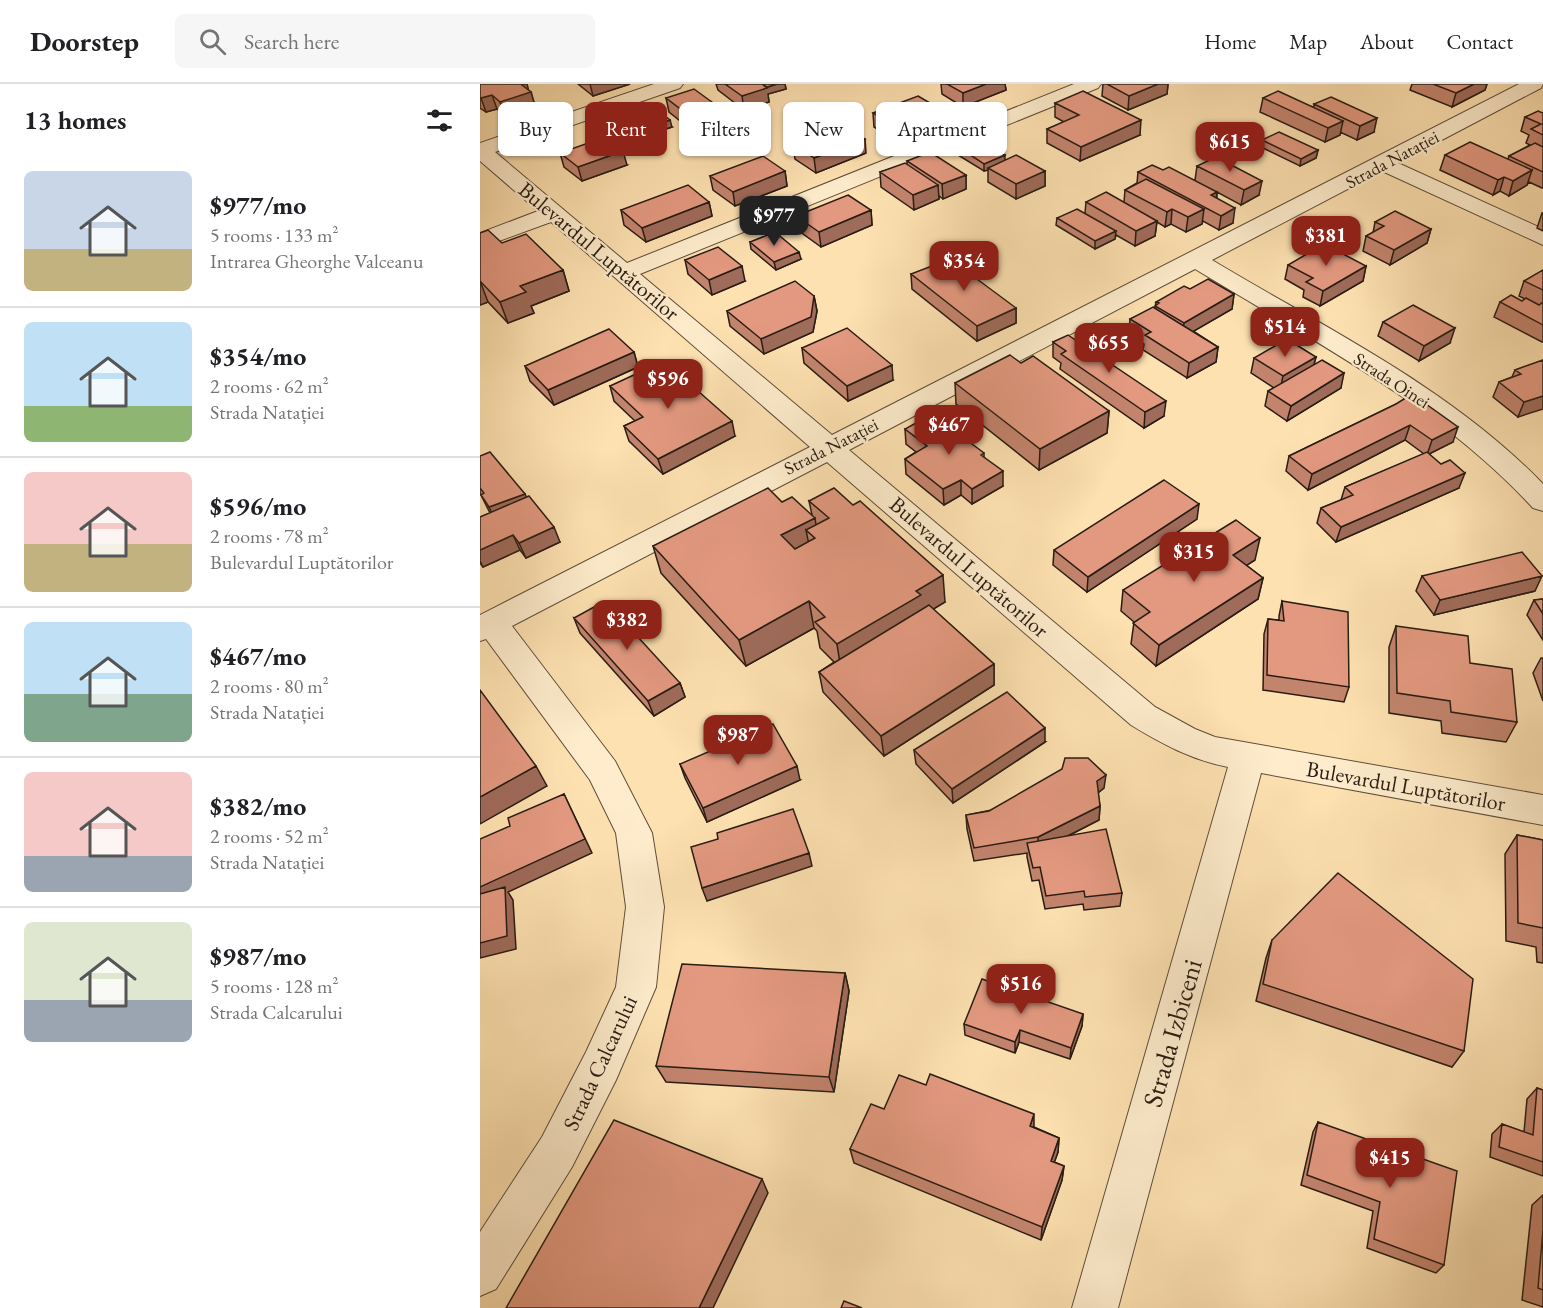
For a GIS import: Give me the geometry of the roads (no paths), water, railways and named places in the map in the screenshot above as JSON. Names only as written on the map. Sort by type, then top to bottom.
[{"type":"street","points":[[480,150],[672,84]]},
{"type":"street","points":[[624,272],[1091,84]]},
{"type":"street","name":"Strada Natației","points":[[486,626],[1534,84]]},
{"type":"street","name":"Bulevardul Luptătorilor","points":[[480,150],[1143,716],[1183,740],[1213,750],[1543,810]]},
{"type":"street","points":[[1383,164],[1543,238]]},
{"type":"street","points":[[480,241],[555,213]]},
{"type":"street","name":"Strada Oinei","points":[[1196,260],[1380,370],[1442,412],[1487,446],[1543,501]]},
{"type":"street","name":"Strada Calcarului","points":[[480,1273],[557,1152],[601,1066],[636,987],[645,907],[634,833],[603,771],[486,626]]},
{"type":"street","name":"Strada Izbiceni","points":[[1095,1308],[1248,758]]}]
